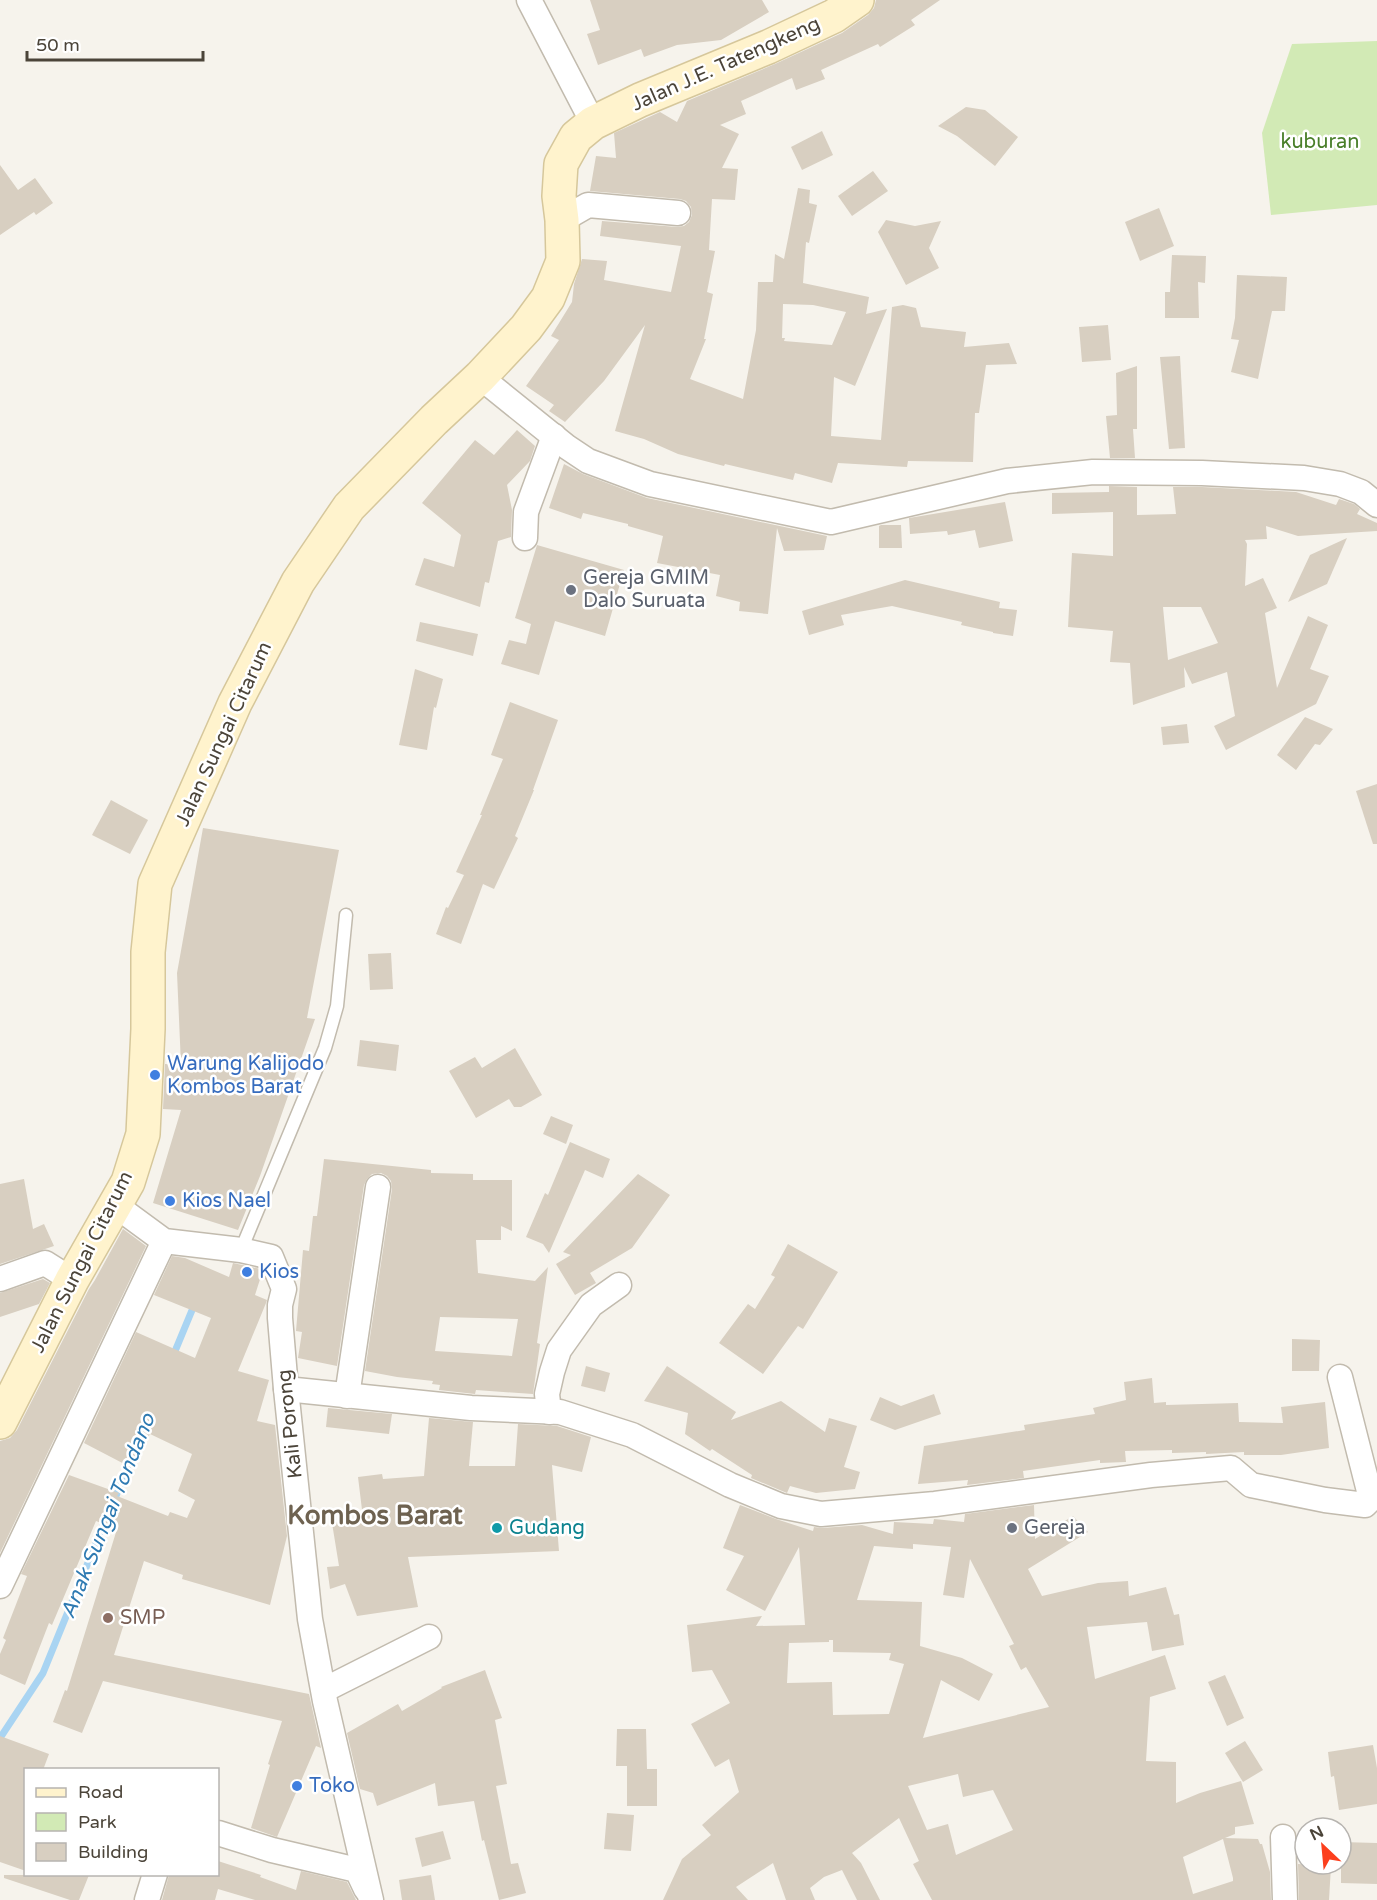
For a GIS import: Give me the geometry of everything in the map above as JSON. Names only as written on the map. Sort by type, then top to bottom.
[{"type":"street","points":[[529,0],[592,123]]},
{"type":"street","name":"Jalan J.E. Tatengkeng","points":[[592,123],[640,100],[768,47],[834,16],[857,0]]},
{"type":"street","name":"Jalan Sungai Citarum","points":[[0,1422],[72,1280],[128,1182],[142,1134],[148,1029],[148,952],[155,884],[235,703],[298,582],[349,507],[434,420],[480,377],[526,328],[548,298],[563,261],[559,196],[561,164],[576,137],[592,123]]},
{"type":"street","points":[[562,220],[588,205],[678,213]]},
{"type":"street","points":[[480,377],[588,461],[650,484],[831,522],[1007,482],[1093,472],[1202,473],[1304,478],[1340,484],[1360,492],[1377,505]]},
{"type":"street","points":[[525,537],[526,512],[554,436]]},
{"type":"street","points":[[347,1396],[378,1187]]},
{"type":"street","points":[[0,1586],[164,1242],[116,1205]]},
{"type":"street","name":"Kali Porong","points":[[164,1242],[241,1250],[271,1257],[281,1278],[284,1289],[280,1305],[285,1389],[310,1619],[370,1898]]},
{"type":"street","points":[[0,1279],[45,1263],[72,1280]]},
{"type":"street","points":[[549,1412],[547,1394],[559,1350],[591,1305],[619,1286]]},
{"type":"street","points":[[285,1389],[471,1408],[560,1412],[632,1435],[730,1485],[781,1506],[822,1514],[935,1504],[1151,1475],[1231,1467],[1251,1485],[1325,1500],[1365,1505],[1370,1500],[1369,1491],[1340,1377]]},
{"type":"street","points":[[324,1690],[429,1637]]},
{"type":"street","points":[[219,1833],[272,1850],[357,1870],[370,1898]]},
{"type":"street","points":[[1283,1837],[1285,1900]]},
{"type":"street","points":[[147,1900],[155,1876]]},
{"type":"lane","points":[[241,1250],[325,1048],[337,1006],[346,915]]},
{"type":"green space","name":"kuburan","points":[[1377,41],[1377,205],[1271,215],[1262,133],[1292,44]]},
{"type":"building","points":[[590,0],[762,0],[769,12],[721,40],[677,45],[644,57],[641,49],[598,65],[587,34],[600,30]]},
{"type":"building","points":[[876,0],[940,0],[911,20],[915,25],[880,47],[878,44],[821,70],[825,79],[796,90],[792,78],[741,101],[746,114],[720,125],[739,134],[722,168],[738,169],[735,200],[712,199],[709,250],[715,251],[707,292],[713,294],[704,339],[706,339],[690,379],[743,399],[756,330],[758,282],[773,282],[775,254],[784,259],[798,188],[810,190],[809,203],[817,205],[809,243],[806,242],[803,283],[869,297],[866,314],[887,309],[855,386],[834,377],[831,436],[881,440],[892,307],[903,305],[916,308],[921,327],[966,332],[964,347],[1009,343],[1017,364],[986,365],[979,413],[975,413],[973,462],[908,461],[907,467],[838,463],[832,483],[795,473],[793,480],[678,454],[644,439],[615,431],[645,325],[604,381],[565,422],[549,411],[554,405],[526,386],[559,340],[551,336],[572,302],[574,284],[582,259],[607,261],[604,280],[671,292],[681,246],[600,236],[602,221],[677,227],[689,222],[692,215],[691,207],[686,201],[680,199],[590,191],[596,156],[616,158],[614,133],[660,112],[677,122],[687,101],[842,33],[868,15],[874,8]],"holes":[[[783,304],[813,305],[846,312],[832,345],[784,341],[785,338],[782,338]]]},
{"type":"building","points":[[966,107],[985,110],[1018,137],[995,166],[957,136],[938,126]]},
{"type":"building","points":[[822,131],[833,155],[802,170],[791,147]]},
{"type":"building","points":[[0,165],[18,190],[35,178],[53,203],[36,215],[34,212],[0,235]]},
{"type":"building","points":[[873,171],[888,191],[852,216],[838,196]]},
{"type":"building","points":[[1159,208],[1174,246],[1140,261],[1125,222]]},
{"type":"building","points":[[886,220],[915,226],[941,221],[929,248],[939,268],[906,285],[878,232]]},
{"type":"building","points":[[1172,255],[1206,256],[1205,283],[1198,282],[1199,318],[1165,318],[1165,292],[1170,292]]},
{"type":"building","points":[[1237,275],[1287,277],[1285,311],[1272,311],[1258,379],[1231,372],[1239,340],[1231,339],[1235,318]]},
{"type":"building","points":[[1108,325],[1111,360],[1082,362],[1079,327]]},
{"type":"building","points":[[1180,356],[1185,448],[1169,449],[1160,357]]},
{"type":"building","points":[[1137,366],[1137,429],[1133,429],[1135,458],[1110,458],[1106,416],[1117,415],[1116,373]]},
{"type":"building","points":[[517,430],[535,446],[530,461],[507,485],[512,510],[511,537],[498,541],[489,583],[485,582],[480,607],[415,585],[424,558],[454,567],[461,535],[422,503],[475,440],[494,455]]},
{"type":"building","points":[[564,464],[583,474],[647,498],[827,536],[824,550],[784,551],[777,528],[768,614],[739,611],[740,602],[716,596],[720,575],[657,563],[663,536],[628,526],[628,524],[583,513],[581,519],[549,508]]},
{"type":"building","points":[[1109,486],[1137,487],[1137,515],[1176,514],[1173,487],[1296,492],[1336,505],[1339,499],[1354,504],[1360,509],[1357,514],[1377,523],[1377,531],[1298,536],[1266,526],[1267,539],[1245,540],[1247,544],[1245,586],[1263,578],[1277,608],[1265,613],[1277,688],[1308,616],[1328,625],[1310,669],[1329,676],[1316,704],[1226,750],[1214,726],[1235,716],[1227,672],[1192,684],[1184,667],[1185,687],[1133,705],[1130,663],[1110,662],[1113,631],[1068,627],[1072,553],[1113,556],[1113,512],[1052,514],[1052,493],[1109,492]],"holes":[[[1163,607],[1201,607],[1218,643],[1168,660]]]},
{"type":"building","points":[[1005,502],[1013,541],[979,548],[975,530],[948,535],[947,531],[910,534],[909,518]]},
{"type":"building","points":[[901,525],[902,548],[879,548],[879,526]]},
{"type":"building","points":[[1347,538],[1327,584],[1288,602],[1310,555]]},
{"type":"building","name":"Gereja GMIM Dalo Suruata","points":[[537,545],[624,570],[605,636],[555,621],[539,675],[501,664],[509,640],[526,644],[531,624],[515,618]]},
{"type":"building","points":[[905,580],[1000,602],[999,608],[1017,610],[1013,636],[993,633],[961,625],[962,622],[892,606],[841,615],[844,625],[809,635],[802,611]]},
{"type":"building","points":[[420,622],[478,634],[473,656],[416,641]]},
{"type":"building","points":[[415,669],[443,679],[436,708],[434,707],[427,750],[399,745]]},
{"type":"building","points":[[510,702],[558,720],[534,790],[515,836],[518,838],[494,889],[483,884],[461,944],[436,934],[446,907],[448,908],[464,875],[456,872],[482,815],[480,815],[503,759],[491,755]]},
{"type":"building","points":[[1305,717],[1333,729],[1320,745],[1315,744],[1296,770],[1277,755]]},
{"type":"building","points":[[1187,724],[1189,743],[1163,745],[1161,727]]},
{"type":"building","points":[[1377,784],[1377,844],[1373,844],[1356,791]]},
{"type":"building","points":[[111,800],[148,820],[130,854],[92,835]]},
{"type":"building","points":[[203,828],[339,850],[307,1018],[315,1019],[260,1176],[238,1230],[153,1203],[181,1110],[163,1109],[165,1064],[181,1065],[177,973]]},
{"type":"building","points":[[391,953],[393,989],[370,990],[368,954]]},
{"type":"building","points":[[360,1040],[399,1045],[396,1071],[357,1066]]},
{"type":"building","points":[[515,1048],[542,1095],[521,1107],[514,1107],[509,1099],[476,1118],[449,1071],[475,1057],[482,1068]]},
{"type":"building","points":[[551,1116],[573,1125],[566,1144],[543,1134]]},
{"type":"building","points":[[570,1142],[610,1159],[603,1178],[585,1170],[549,1253],[543,1244],[526,1237],[545,1193],[548,1195]]},
{"type":"building","points":[[324,1159],[431,1170],[431,1173],[473,1174],[473,1180],[512,1180],[512,1231],[501,1226],[501,1240],[476,1240],[478,1273],[535,1281],[548,1267],[537,1343],[540,1344],[533,1394],[476,1390],[475,1394],[439,1390],[440,1385],[432,1384],[433,1381],[365,1371],[392,1189],[391,1181],[381,1173],[372,1174],[364,1185],[337,1366],[298,1358],[302,1332],[296,1331],[303,1250],[309,1251],[313,1216],[317,1216]],"holes":[[[440,1317],[518,1319],[512,1356],[435,1351]]]},
{"type":"building","points":[[638,1174],[670,1195],[632,1248],[590,1273],[596,1283],[575,1295],[556,1264],[571,1255],[563,1252]]},
{"type":"building","points":[[24,1179],[33,1229],[44,1224],[54,1246],[0,1264],[0,1184]]},
{"type":"building","points":[[123,1229],[146,1246],[0,1553],[0,1441],[10,1438],[17,1430],[89,1289]]},
{"type":"building","points":[[788,1244],[838,1272],[803,1329],[798,1326],[763,1374],[719,1343],[748,1304],[755,1309],[775,1277],[771,1275]]},
{"type":"building","points":[[172,1256],[185,1258],[229,1277],[233,1263],[261,1269],[262,1273],[255,1295],[267,1300],[238,1371],[269,1380],[257,1421],[275,1425],[287,1536],[270,1605],[182,1579],[183,1575],[144,1561],[114,1655],[309,1694],[321,1748],[316,1746],[277,1837],[251,1828],[282,1721],[103,1681],[82,1733],[53,1722],[65,1690],[67,1691],[117,1529],[96,1521],[52,1625],[49,1623],[25,1685],[0,1674],[0,1654],[6,1640],[3,1638],[27,1576],[21,1574],[69,1475],[119,1493],[117,1496],[168,1516],[170,1512],[187,1518],[195,1500],[178,1491],[192,1454],[150,1434],[132,1468],[84,1443],[136,1332],[195,1358],[211,1318],[154,1295]]},
{"type":"building","points":[[43,1279],[50,1283],[39,1304],[0,1317],[0,1293]]},
{"type":"building","points":[[1292,1339],[1320,1340],[1319,1371],[1292,1371]]},
{"type":"building","points":[[586,1366],[610,1373],[605,1392],[581,1386]]},
{"type":"building","points":[[667,1366],[736,1412],[731,1420],[781,1401],[825,1432],[829,1418],[857,1426],[844,1467],[860,1472],[855,1489],[816,1493],[790,1486],[787,1493],[751,1478],[752,1475],[685,1434],[688,1413],[644,1401]]},
{"type":"building","points":[[1152,1378],[1154,1403],[1166,1402],[1166,1405],[1238,1403],[1239,1422],[1283,1423],[1281,1407],[1325,1402],[1329,1448],[1281,1455],[1244,1455],[1244,1452],[1172,1453],[1172,1450],[1125,1451],[1126,1462],[1100,1463],[1100,1460],[1023,1471],[1024,1478],[967,1485],[968,1480],[918,1484],[924,1446],[1025,1430],[1024,1425],[1095,1414],[1093,1408],[1126,1400],[1124,1382]]},
{"type":"building","points":[[934,1394],[941,1414],[895,1430],[870,1420],[880,1397],[901,1406]]},
{"type":"building","points":[[328,1408],[392,1414],[389,1434],[326,1427]]},
{"type":"building","points":[[429,1418],[473,1422],[469,1466],[515,1466],[518,1424],[557,1426],[591,1437],[582,1472],[552,1465],[559,1551],[408,1557],[418,1607],[357,1616],[345,1584],[330,1589],[327,1567],[339,1566],[332,1523],[363,1518],[358,1477],[382,1474],[383,1479],[424,1476]]},
{"type":"building","points":[[740,1505],[813,1531],[814,1527],[862,1525],[893,1534],[894,1522],[933,1524],[934,1519],[964,1522],[965,1514],[1034,1505],[1035,1539],[1073,1516],[1088,1532],[1028,1569],[1042,1596],[1098,1583],[1128,1581],[1129,1596],[1166,1587],[1174,1615],[1179,1614],[1184,1645],[1152,1651],[1147,1622],[1087,1627],[1095,1679],[1165,1655],[1176,1689],[1150,1697],[1146,1761],[1176,1762],[1176,1803],[1241,1781],[1254,1824],[1235,1827],[1235,1834],[1225,1838],[1258,1839],[1262,1844],[1270,1872],[1271,1900],[932,1900],[913,1864],[919,1861],[899,1818],[852,1853],[861,1863],[880,1900],[857,1900],[842,1870],[824,1877],[810,1888],[815,1900],[786,1900],[773,1863],[736,1887],[748,1900],[663,1900],[682,1859],[711,1835],[702,1825],[739,1792],[729,1759],[715,1767],[691,1724],[730,1703],[712,1670],[692,1672],[687,1625],[762,1616],[756,1626],[805,1625],[799,1547],[765,1611],[726,1590],[744,1556],[723,1548]],"holes":[[[913,1544],[951,1547],[943,1595],[964,1598],[970,1559],[1014,1644],[1009,1646],[1021,1670],[1026,1667],[1049,1707],[923,1738],[941,1680],[979,1701],[993,1674],[962,1658],[920,1646],[922,1602],[857,1600],[874,1546],[913,1549]],[[833,1640],[833,1652],[891,1653],[889,1660],[904,1664],[889,1714],[833,1715],[832,1682],[787,1683],[789,1643]],[[958,1774],[963,1797],[993,1790],[1013,1830],[956,1855],[948,1824],[927,1830],[908,1786]],[[1223,1839],[1233,1881],[1193,1894],[1183,1857]]]},
{"type":"building","points":[[485,1670],[502,1718],[495,1720],[507,1784],[496,1786],[511,1864],[518,1863],[526,1893],[499,1900],[484,1840],[482,1841],[474,1801],[438,1806],[435,1783],[377,1806],[373,1793],[360,1789],[347,1733],[398,1704],[402,1711],[441,1687]]},
{"type":"building","points":[[1225,1675],[1244,1718],[1227,1726],[1208,1682]]},
{"type":"building","points":[[617,1729],[646,1729],[647,1769],[657,1769],[657,1806],[627,1806],[627,1766],[616,1766]]},
{"type":"building","points":[[0,1736],[49,1754],[44,1768],[24,1768],[24,1870],[0,1862]]},
{"type":"building","points":[[1245,1741],[1263,1770],[1243,1782],[1225,1753]]},
{"type":"building","points":[[1373,1745],[1377,1768],[1377,1804],[1339,1810],[1328,1752]]},
{"type":"building","points":[[607,1813],[634,1815],[631,1851],[604,1849]]},
{"type":"building","points":[[443,1831],[451,1859],[422,1867],[415,1838]]},
{"type":"building","points":[[1353,1842],[1377,1843],[1377,1884],[1341,1883],[1341,1876],[1353,1876]]},
{"type":"building","points":[[219,1861],[261,1875],[260,1877],[296,1890],[301,1871],[347,1882],[356,1900],[255,1900],[218,1889],[215,1900],[162,1900],[169,1876],[219,1876]]},
{"type":"building","points":[[4,1875],[89,1876],[79,1900],[70,1900],[4,1878]]},
{"type":"building","points":[[431,1875],[435,1900],[402,1900],[399,1880]]},
{"type":"building","points":[[1298,1876],[1330,1876],[1329,1900],[1299,1900]]},
{"type":"waterway","name":"Anak Sungai Tondano","points":[[173,1356],[195,1303]]},
{"type":"waterway","name":"Anak Sungai Tondano","points":[[114,1501],[131,1458]]},
{"type":"waterway","name":"Anak Sungai Tondano","points":[[0,1738],[43,1673],[107,1516]]},
{"type":"place","name":"Gereja GMIM Dalo Suruata","points":[[571,590]]},
{"type":"place","name":"Warung Kalijodo Kombos Barat","points":[[155,1075]]},
{"type":"place","name":"Kios Nael","points":[[170,1201]]},
{"type":"place","name":"Kios","points":[[247,1272]]},
{"type":"place","name":"Gudang","points":[[497,1528]]},
{"type":"place","name":"Gereja","points":[[1012,1528]]},
{"type":"place","name":"SMP","points":[[108,1618]]},
{"type":"place","name":"Toko","points":[[297,1786]]},
{"type":"district","name":"Kombos Barat","points":[[375,1515]]}]
